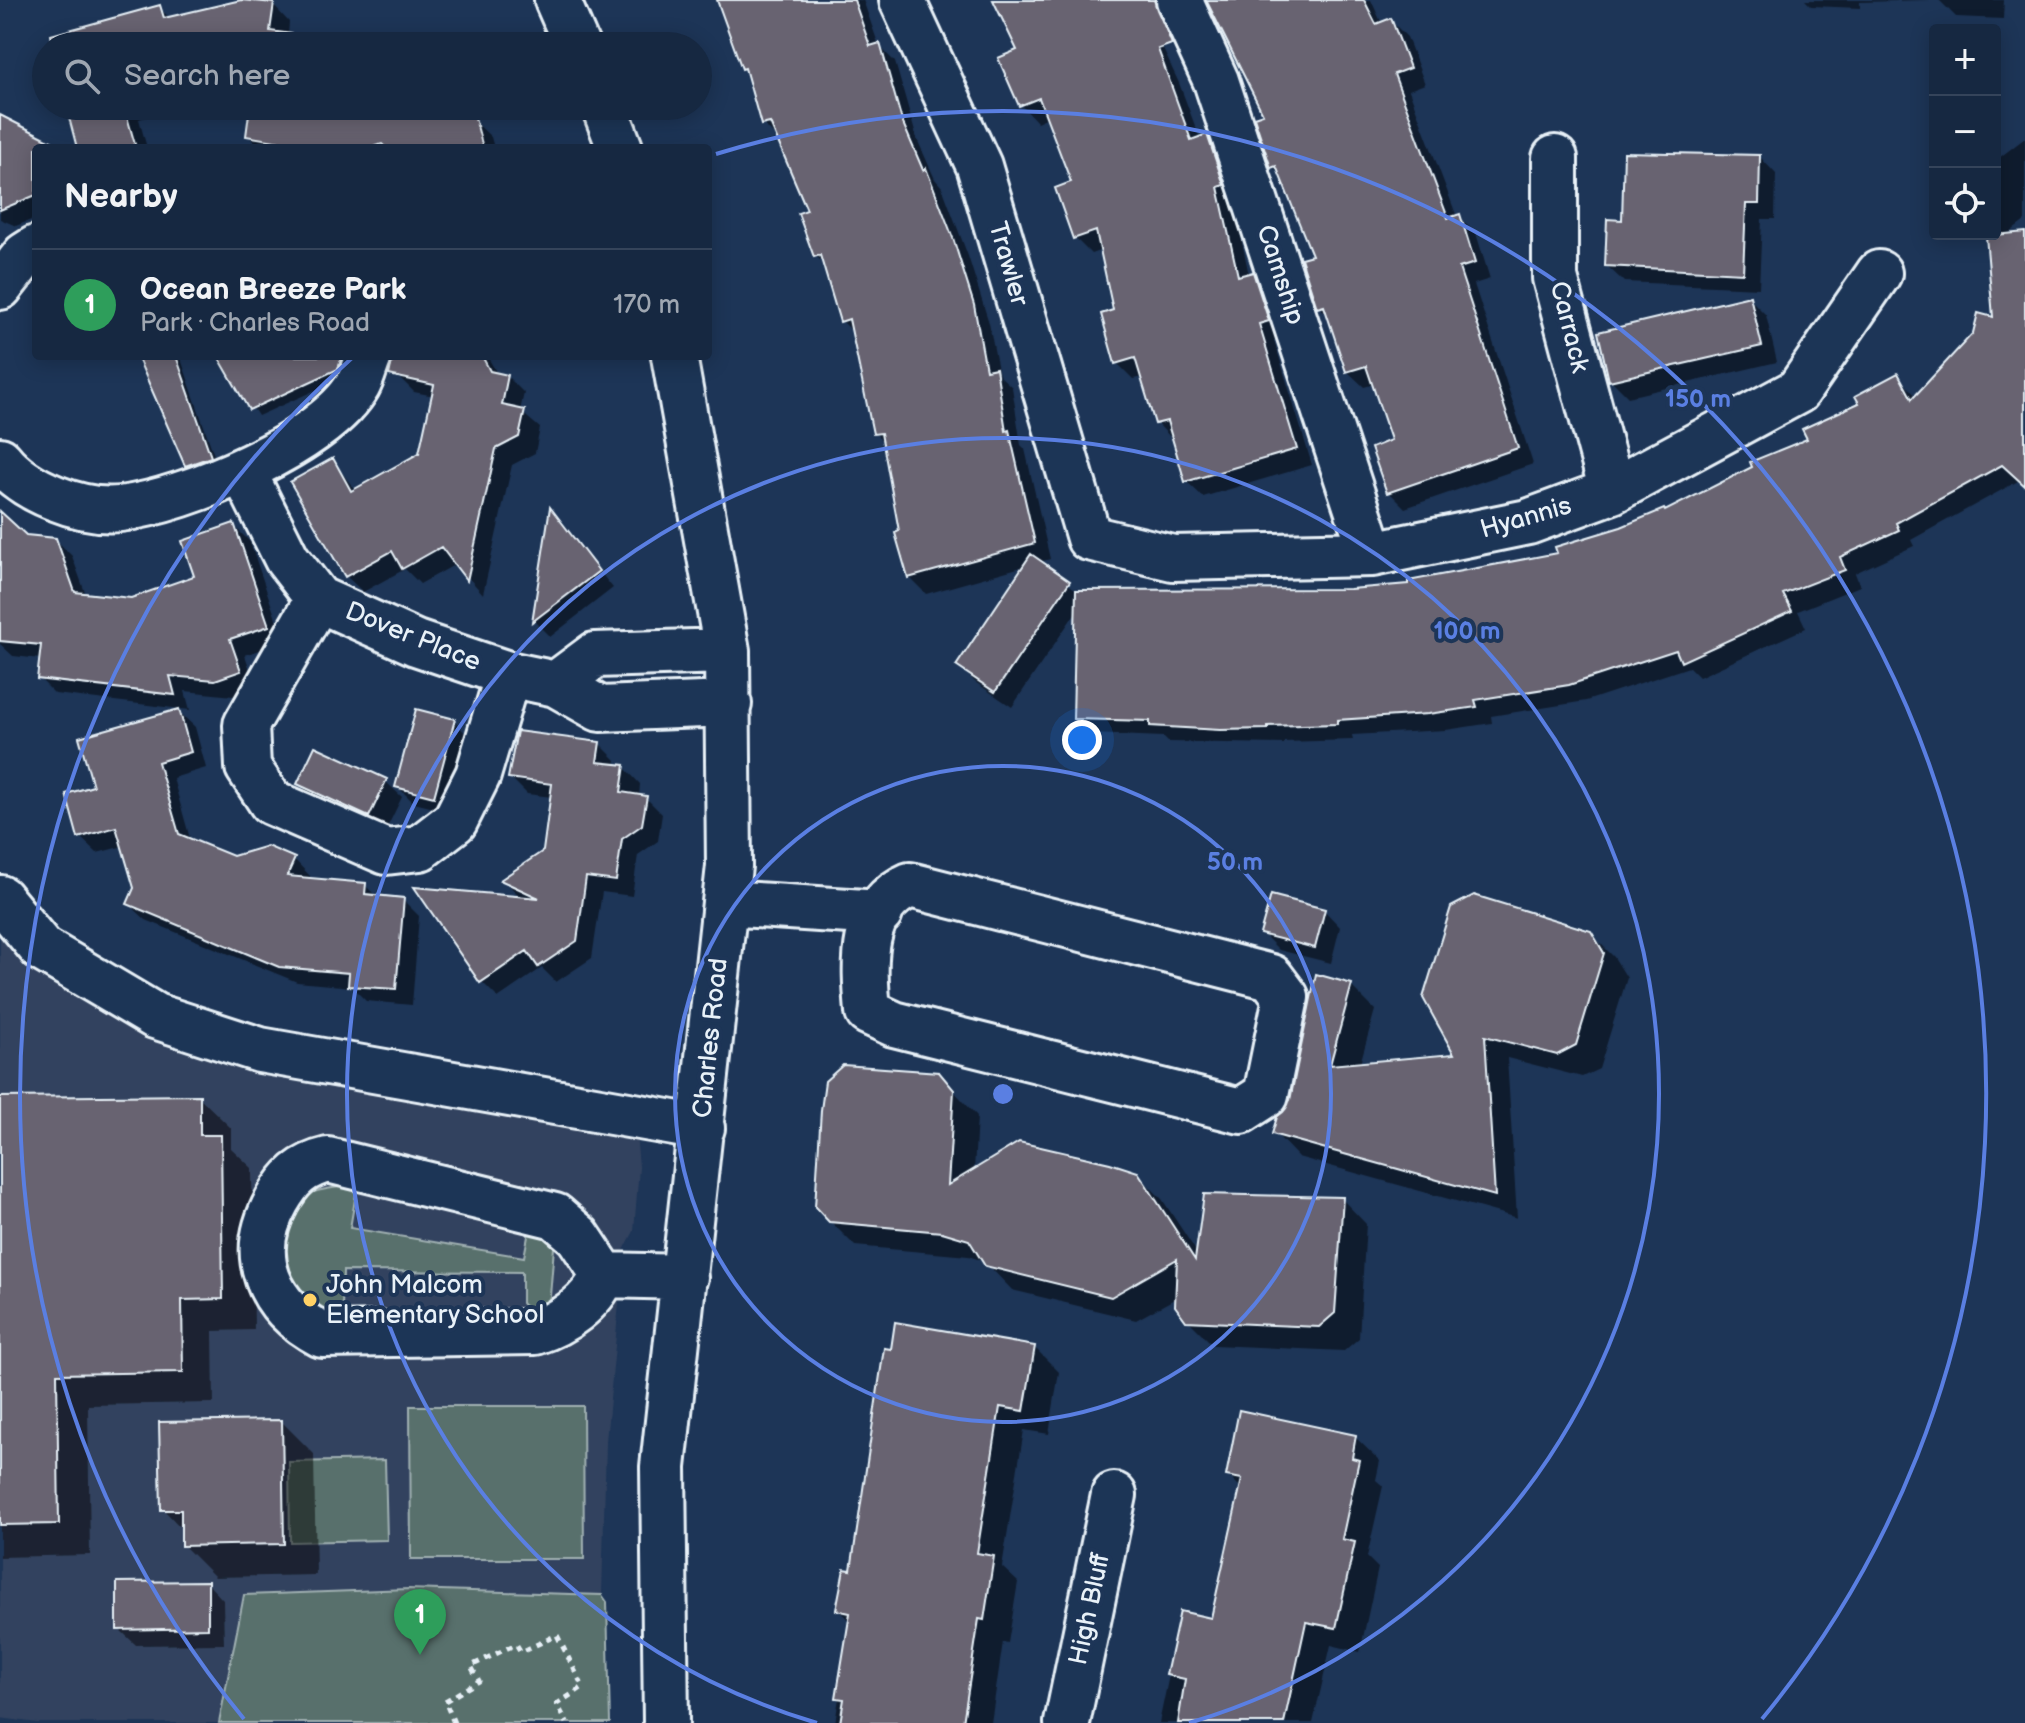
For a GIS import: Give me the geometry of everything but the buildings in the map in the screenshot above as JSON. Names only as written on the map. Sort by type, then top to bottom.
[{"type":"street","points":[[557,0],[571,32]]},
{"type":"street","name":"Trawler","points":[[902,0],[979,166],[1089,538]]},
{"type":"street","name":"Camship","points":[[1179,0],[1216,81],[1372,554]]},
{"type":"street","points":[[609,120],[618,144]]},
{"type":"street","name":"Carrack","points":[[1555,158],[1555,278],[1612,491]]},
{"type":"street","points":[[0,287],[32,251]]},
{"type":"street","name":"Hyannis","points":[[1089,538],[1173,558],[1372,554],[1528,522],[1612,491],[1798,391],[1879,273]]},
{"type":"street","points":[[0,460],[50,499],[117,509],[181,496],[243,471],[317,428],[358,386],[368,360]]},
{"type":"street","name":"Charles Road","points":[[666,1723],[663,1467],[729,866],[727,651],[675,360]]},
{"type":"street","name":"Dover Place","points":[[243,471],[287,559],[318,599],[416,643],[508,674],[556,684],[600,709],[729,704]]},
{"type":"street","name":"Dover Place","points":[[318,599],[246,725],[248,767],[271,802],[386,852],[420,848],[455,821],[478,775],[508,674]]},
{"type":"street","points":[[556,684],[595,655],[727,651]]},
{"type":"street","points":[[910,885],[1271,977],[1286,997],[1266,1095],[1241,1111],[894,1024],[868,1012],[864,963],[874,925],[891,893],[910,885]]},
{"type":"street","points":[[0,898],[42,949],[155,1016],[260,1050],[702,1128]]},
{"type":"street","points":[[724,915],[874,925]]},
{"type":"street","points":[[328,1160],[555,1216],[578,1236],[604,1275],[599,1286],[576,1310],[557,1325],[535,1332],[322,1335],[298,1323],[275,1295],[262,1265],[264,1225],[284,1188],[305,1165],[328,1160]]},
{"type":"street","points":[[604,1275],[685,1277]]},
{"type":"street","name":"High Bluff","points":[[1067,1723],[1114,1495]]},
{"type":"path","points":[[454,1723],[445,1701],[479,1681],[471,1666],[516,1644],[521,1652],[557,1635],[583,1687],[557,1704],[567,1723]]},
{"type":"shaded area","name":"John Malcom Elementary School","points":[[0,929],[39,968],[111,1018],[152,1039],[232,1061],[636,1134],[639,1167],[634,1231],[624,1250],[606,1441],[602,1595],[244,1595],[218,1723],[38,1723],[0,1718]]},
{"type":"green space","points":[[357,1188],[350,1228],[524,1257],[529,1231],[555,1235],[550,1296],[545,1309],[529,1311],[522,1303],[522,1272],[343,1271],[342,1309],[335,1314],[316,1308],[280,1273],[285,1219],[289,1208],[297,1200],[326,1189]]},
{"type":"green space","points":[[410,1406],[583,1406],[584,1559],[411,1559]]},
{"type":"green space","points":[[385,1460],[387,1540],[290,1542],[289,1462]]},
{"type":"green space","points":[[409,1589],[602,1595],[607,1602],[610,1723],[219,1723],[244,1595]]},
{"type":"place","name":"John Malcom Elementary School","points":[[310,1300]]},
{"type":"place","name":"Ocean Breeze Park","points":[[420,1655]]}]
